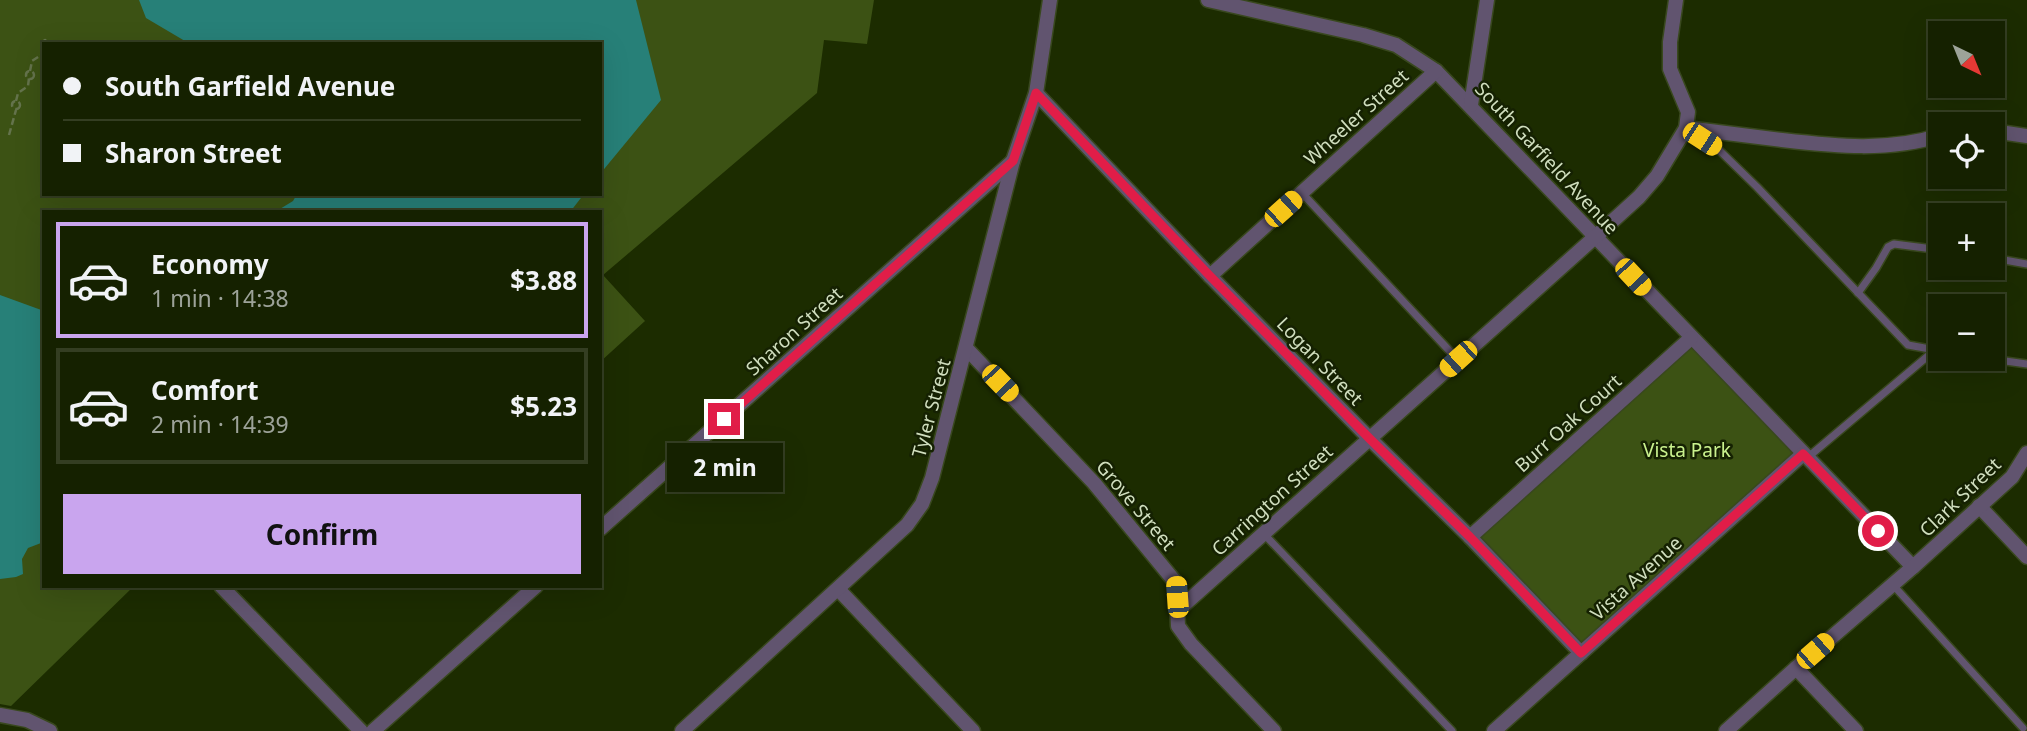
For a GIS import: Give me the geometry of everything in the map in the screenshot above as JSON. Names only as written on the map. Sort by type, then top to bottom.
[{"type":"street","name":"Tyler Street","points":[[682,731],[907,524],[922,504],[932,478],[1013,161],[1036,93],[1051,0]]},
{"type":"street","name":"South Garfield Avenue","points":[[1208,0],[1396,45],[1436,71],[1913,567]]},
{"type":"street","points":[[1471,105],[1487,0]]},
{"type":"street","points":[[1676,0],[1670,42],[1670,69],[1688,111],[1686,128],[1833,146],[1893,146],[1928,139]]},
{"type":"street","name":"Wheeler Street","points":[[1210,276],[1436,71]]},
{"type":"street","name":"Logan Street","points":[[1036,93],[1210,276],[1470,537],[1581,653]]},
{"type":"street","name":"Carrington Street","points":[[1177,611],[1639,197],[1657,176],[1686,128]]},
{"type":"street","points":[[2005,133],[2027,136]]},
{"type":"street","name":"Sharon Street","points":[[602,527],[1013,161]]},
{"type":"street","name":"Burr Oak Court","points":[[1470,537],[1691,338]]},
{"type":"street","name":"Grove Street","points":[[966,348],[1094,484],[1176,583],[1178,626],[1191,645],[1275,731]]},
{"type":"street","name":"Clark Street","points":[[1726,731],[2012,477],[2027,453]]},
{"type":"street","name":"Vista Avenue","points":[[1494,731],[1805,456]]},
{"type":"street","points":[[1979,506],[2027,557]]},
{"type":"street","points":[[223,588],[361,731]]},
{"type":"street","points":[[373,731],[534,588]]},
{"type":"street","points":[[838,589],[973,731]]},
{"type":"street","points":[[1796,668],[1856,731]]},
{"type":"street","points":[[0,715],[27,720],[50,731]]},
{"type":"lane","points":[[1686,128],[1718,149],[1908,345],[1928,349]]},
{"type":"lane","points":[[1302,192],[1458,359]]},
{"type":"lane","points":[[1858,293],[1877,268],[1888,247],[1894,244],[1928,248]]},
{"type":"lane","points":[[2005,260],[2027,264]]},
{"type":"lane","points":[[1805,456],[1928,359]]},
{"type":"lane","points":[[2005,361],[2027,364]]},
{"type":"lane","points":[[1264,533],[1452,731]]},
{"type":"lane","points":[[1893,585],[2023,728]]},
{"type":"path","points":[[9,135],[20,105],[16,101],[18,93],[34,75],[30,71],[32,61],[42,52]]},
{"type":"green space","points":[[0,0],[874,0],[867,44],[824,40],[817,93],[603,275],[645,321],[602,360],[602,210],[42,210],[42,588],[132,588],[11,706],[0,704]]},
{"type":"green space","name":"Vista Park","points":[[1691,338],[1803,454],[1581,653],[1470,537]]},
{"type":"water","points":[[139,0],[636,0],[661,100],[602,172],[602,42],[187,42],[146,18]]},
{"type":"water","points":[[296,196],[582,196],[572,210],[278,210],[293,201]]},
{"type":"water","points":[[0,295],[42,310],[42,544],[28,548],[22,559],[23,574],[0,579]]},
{"type":"route","points":[[724,419],[1013,161],[1036,93],[1210,276],[1470,537],[1581,653],[1803,454],[1878,531]]}]
